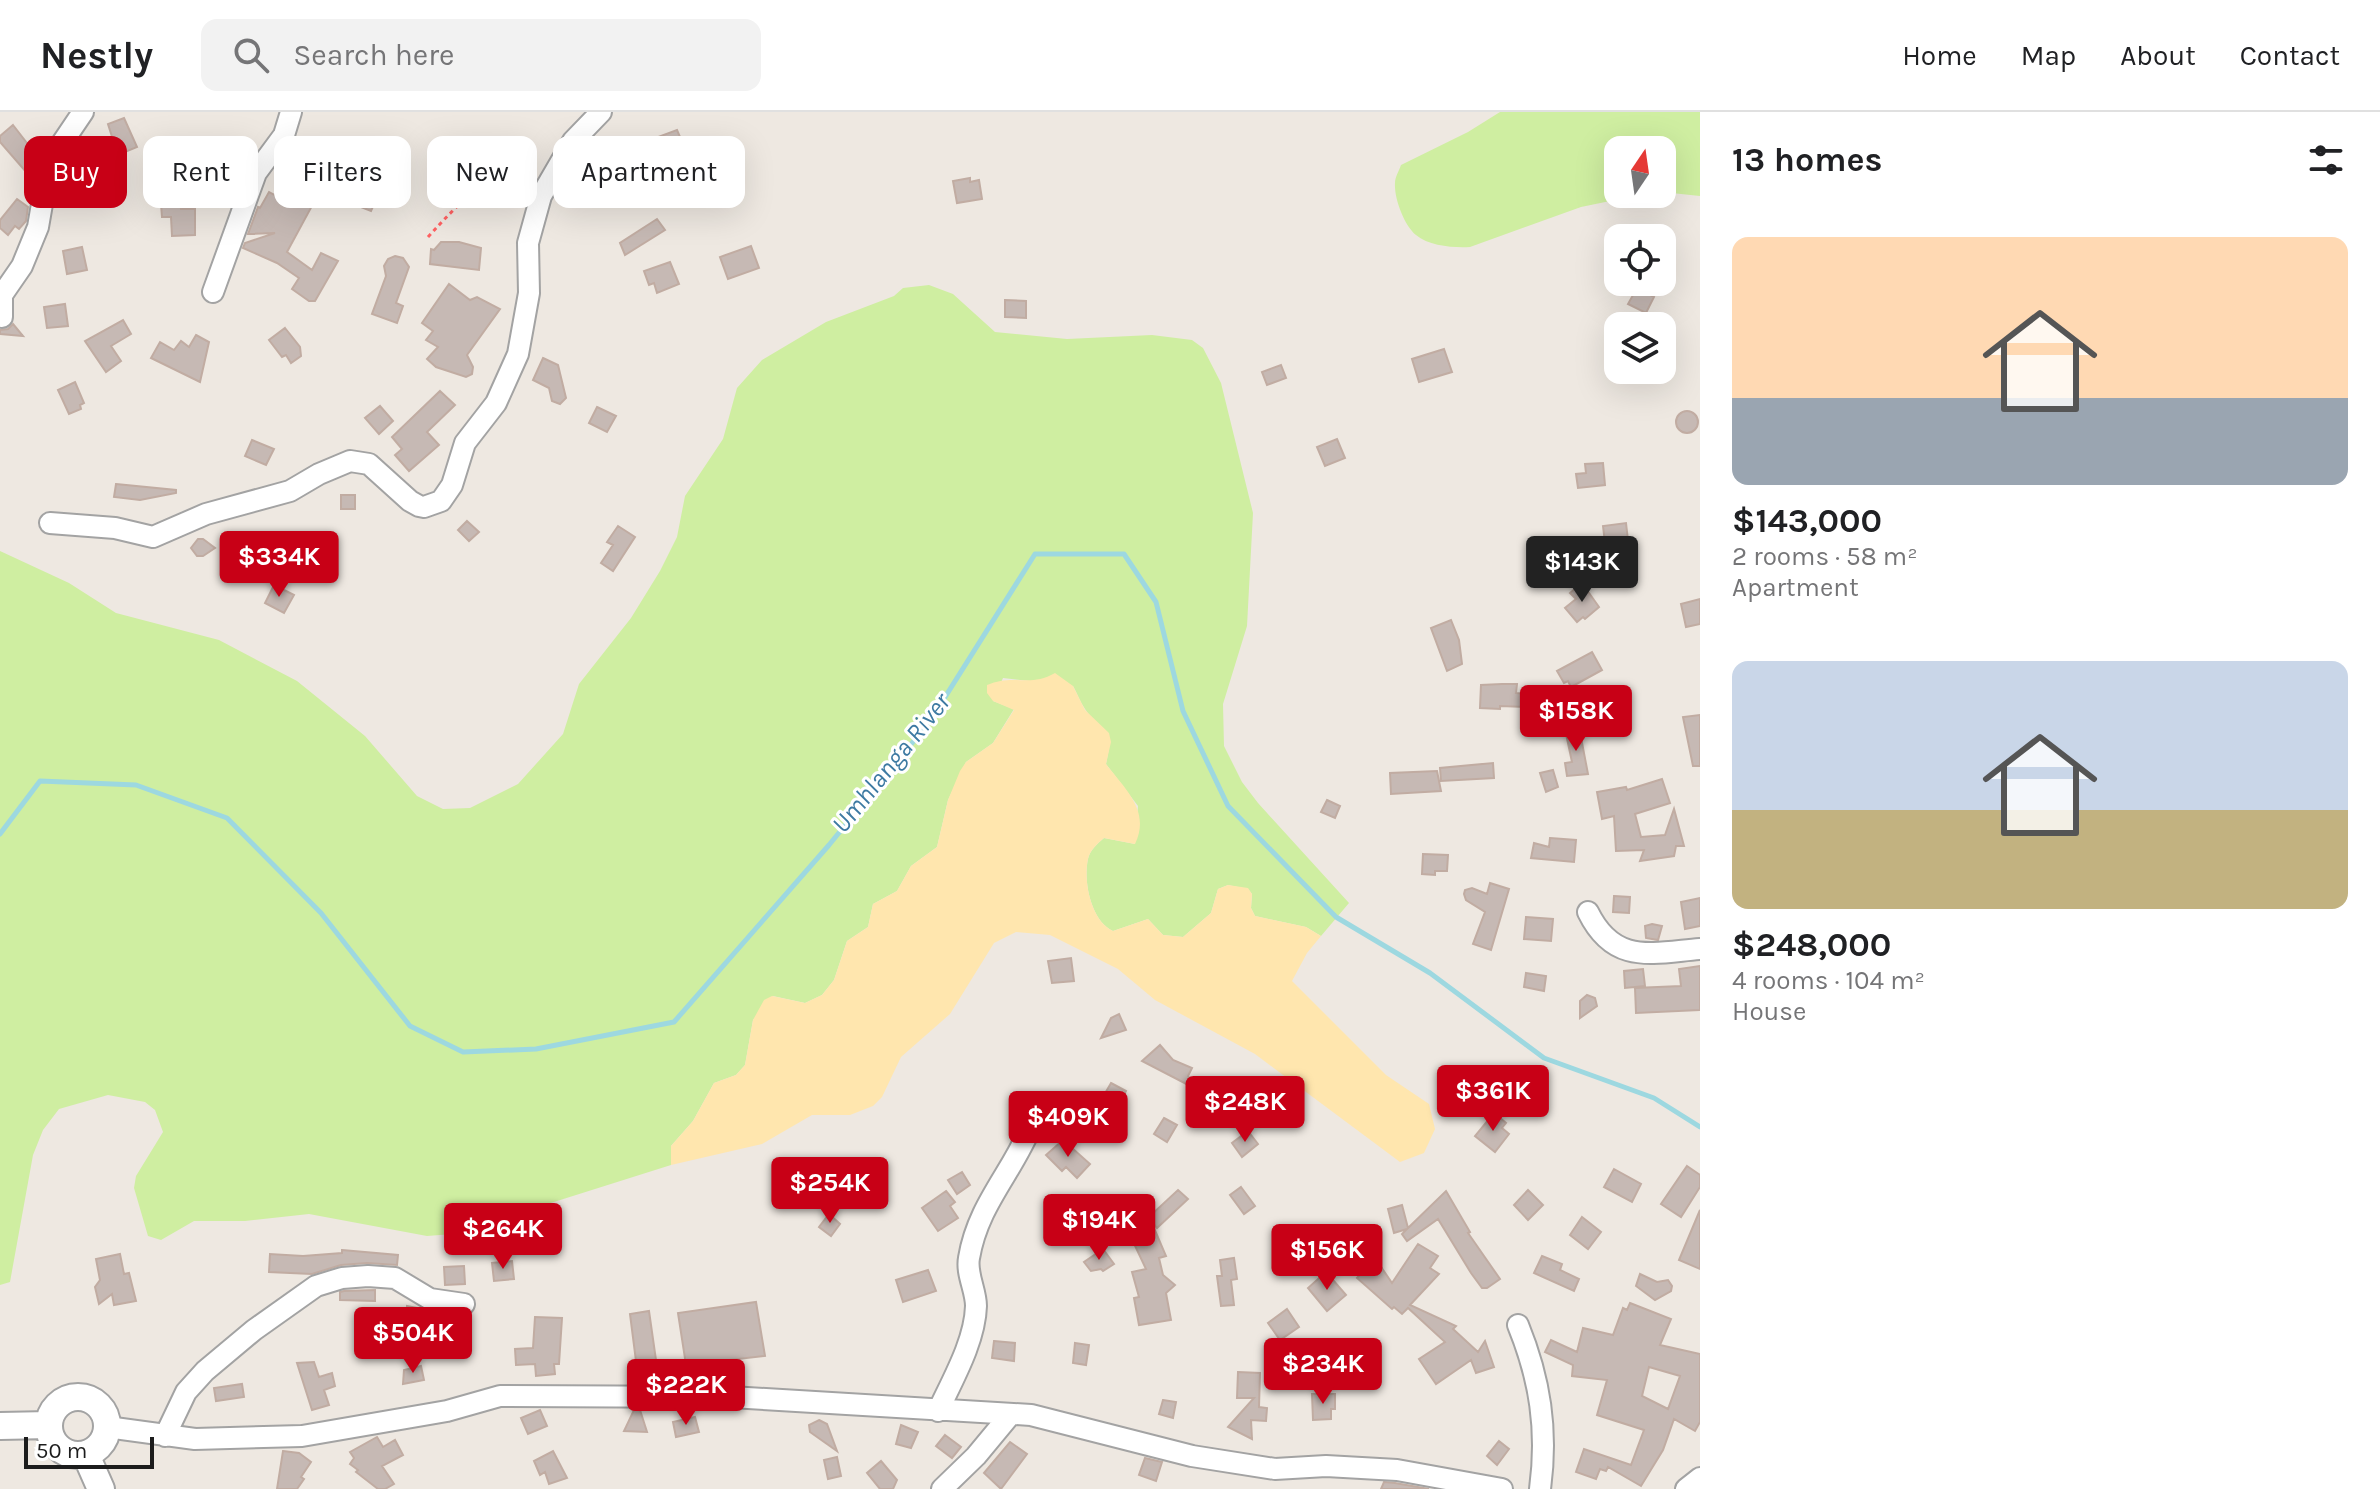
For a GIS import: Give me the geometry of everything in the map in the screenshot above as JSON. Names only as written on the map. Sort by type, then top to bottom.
[{"type":"street","points":[[2,317],[2,295],[22,266],[38,227],[46,181],[58,149],[83,112]]},
{"type":"street","points":[[213,292],[256,173],[284,135],[291,112]]},
{"type":"street","points":[[578,136],[601,112]]},
{"type":"street","points":[[50,523],[115,528],[153,537],[206,514],[290,491],[350,461],[369,464],[419,506],[441,501],[452,485],[465,443],[496,403],[518,354],[529,293],[528,243],[533,221],[553,175]]},
{"type":"street","points":[[1588,912],[1594,924],[1615,946],[1626,952],[1641,954],[1700,949]]},
{"type":"street","points":[[938,1411],[961,1365],[975,1314],[976,1297],[968,1260],[980,1220],[990,1196],[1032,1124]]},
{"type":"street","points":[[165,1436],[186,1392],[205,1371],[254,1330],[316,1286],[342,1278],[395,1278],[430,1299],[464,1304]]},
{"type":"street","points":[[1518,1325],[1538,1384],[1543,1433],[1540,1489]]},
{"type":"street","points":[[107,1427],[195,1439],[302,1436],[447,1411],[500,1396],[731,1397],[1031,1415],[1097,1434],[1204,1458],[1275,1469],[1326,1466],[1397,1470],[1502,1489]]},
{"type":"street","points":[[75,1397],[98,1405],[107,1427],[101,1443],[86,1455],[72,1455],[52,1441],[49,1425],[50,1417],[60,1403],[75,1397]]},
{"type":"street","points":[[942,1489],[976,1456],[1010,1415]]},
{"type":"street","points":[[0,1426],[49,1425]]},
{"type":"street","points":[[86,1455],[101,1489]]},
{"type":"street","points":[[1686,1489],[1700,1478]]},
{"type":"path","points":[[428,237],[466,195],[494,180],[525,169],[553,165]]},
{"type":"green space","points":[[1500,112],[1700,112],[1700,196],[1676,193],[1676,136],[1604,136],[1604,202],[1581,207],[1470,247],[1428,242],[1416,235],[1404,218],[1395,189],[1396,176],[1401,165],[1468,132]]},
{"type":"green space","points":[[929,285],[953,294],[995,332],[1067,339],[1152,335],[1192,340],[1203,348],[1221,383],[1253,513],[1247,626],[1223,704],[1224,746],[1242,782],[1258,803],[1349,903],[1321,936],[1306,927],[1255,916],[1251,908],[1252,894],[1248,889],[1228,885],[1218,889],[1211,913],[1183,937],[1163,935],[1148,919],[1113,931],[1105,926],[1090,900],[1088,859],[1104,838],[1135,844],[1138,806],[1106,764],[1108,736],[1091,718],[1073,686],[1003,678],[993,701],[1014,709],[993,743],[966,762],[948,800],[937,847],[911,866],[897,891],[873,904],[868,927],[847,941],[834,980],[822,995],[805,1003],[773,996],[753,1020],[745,1065],[736,1075],[714,1083],[693,1121],[671,1146],[671,1165],[453,1234],[427,1236],[309,1214],[245,1221],[194,1221],[161,1240],[148,1236],[134,1188],[136,1176],[163,1132],[155,1110],[145,1102],[108,1095],[59,1109],[43,1130],[33,1155],[10,1282],[0,1285],[0,551],[69,583],[116,613],[219,640],[297,681],[365,736],[417,796],[443,809],[470,808],[518,784],[563,734],[579,684],[631,618],[660,571],[677,537],[685,496],[723,439],[737,388],[762,360],[826,322],[894,296],[903,288]]},
{"type":"sand","points":[[1055,673],[1073,686],[1085,710],[1109,733],[1111,742],[1106,764],[1134,801],[1140,821],[1135,844],[1104,838],[1089,856],[1088,889],[1099,919],[1113,931],[1148,919],[1163,935],[1183,937],[1211,913],[1218,889],[1228,885],[1248,888],[1252,894],[1251,908],[1255,916],[1306,927],[1321,936],[1307,953],[1292,981],[1386,1075],[1429,1104],[1435,1129],[1424,1153],[1400,1162],[1255,1054],[1155,1000],[1118,969],[1050,935],[1016,932],[994,943],[950,1014],[901,1057],[882,1097],[873,1106],[850,1115],[812,1115],[762,1144],[671,1165],[671,1146],[693,1121],[714,1083],[736,1075],[745,1065],[753,1020],[764,1000],[772,996],[805,1003],[822,995],[834,980],[847,941],[868,927],[873,904],[897,891],[911,866],[937,847],[948,800],[960,771],[966,762],[993,743],[1014,710],[993,701],[987,693],[987,685],[1005,680],[1037,680]]},
{"type":"building","points":[[124,118],[137,147],[127,151],[127,136],[112,136],[108,124]]},
{"type":"building","points":[[13,125],[24,139],[24,170],[0,142],[0,136]]},
{"type":"building","points":[[677,130],[680,136],[661,136]]},
{"type":"building","points":[[970,178],[970,182],[979,180],[982,199],[957,203],[953,181]]},
{"type":"building","points":[[269,192],[274,195],[274,208],[311,208],[287,252],[312,270],[321,253],[338,261],[315,301],[309,301],[292,289],[299,278],[277,263],[243,248],[245,243],[275,233],[248,234],[258,207]]},
{"type":"building","points":[[17,199],[24,208],[28,208],[26,221],[19,229],[15,226],[8,235],[0,228],[0,220]]},
{"type":"building","points":[[161,208],[195,209],[195,235],[172,236],[171,217],[162,217]]},
{"type":"building","points":[[657,219],[665,230],[625,255],[620,243]]},
{"type":"building","points":[[441,242],[459,242],[481,248],[479,270],[430,264],[431,249],[434,250]]},
{"type":"building","points":[[751,246],[759,268],[728,279],[720,257]]},
{"type":"building","points":[[82,247],[87,270],[67,274],[63,251]]},
{"type":"building","points":[[395,256],[403,258],[409,267],[396,303],[403,306],[397,323],[372,314],[386,276],[384,266],[388,259]]},
{"type":"building","points":[[670,262],[679,284],[657,293],[654,283],[649,285],[644,271]]},
{"type":"building","points":[[449,284],[470,300],[477,297],[500,309],[467,355],[473,367],[472,374],[466,377],[436,367],[427,359],[438,347],[426,340],[433,331],[422,323]]},
{"type":"building","points":[[1632,296],[1654,297],[1646,312],[1628,304]]},
{"type":"building","points":[[1005,300],[1026,301],[1026,318],[1005,317]]},
{"type":"building","points":[[65,304],[68,326],[47,328],[44,307]]},
{"type":"building","points":[[123,320],[131,334],[111,346],[121,361],[106,372],[85,341]]},
{"type":"building","points":[[13,324],[23,336],[0,334],[0,330],[8,329]]},
{"type":"building","points":[[285,328],[300,347],[301,356],[291,363],[269,340]]},
{"type":"building","points":[[196,335],[209,342],[200,382],[151,358],[160,342],[174,350],[181,341],[189,347]]},
{"type":"building","points":[[1444,349],[1452,372],[1419,382],[1412,359]]},
{"type":"building","points":[[543,358],[558,365],[566,398],[560,404],[552,401],[549,388],[533,380]]},
{"type":"building","points":[[1281,365],[1286,378],[1267,385],[1262,372]]},
{"type":"building","points":[[75,382],[84,403],[80,405],[81,409],[69,414],[58,390]]},
{"type":"building","points":[[440,391],[455,405],[427,432],[439,445],[409,471],[395,455],[402,449],[392,437]]},
{"type":"building","points":[[380,406],[393,421],[379,434],[365,418]]},
{"type":"building","points":[[597,407],[616,416],[607,432],[589,423]]},
{"type":"building","points":[[1687,411],[1695,414],[1698,422],[1695,430],[1687,433],[1679,430],[1676,422],[1679,414]]},
{"type":"building","points":[[1337,439],[1345,458],[1325,466],[1317,447]]},
{"type":"building","points":[[252,440],[274,449],[266,465],[245,456]]},
{"type":"building","points":[[1603,463],[1605,485],[1578,488],[1576,474],[1586,473],[1585,464]]},
{"type":"building","points":[[116,484],[176,490],[176,493],[140,500],[114,497]]},
{"type":"building","points":[[341,495],[355,495],[355,509],[341,509]]},
{"type":"building","points":[[467,521],[479,532],[469,541],[458,530]]},
{"type":"building","points":[[1626,523],[1629,549],[1606,551],[1603,526]]},
{"type":"building","points":[[618,526],[635,537],[613,571],[601,563],[613,545],[607,542]]},
{"type":"building","points":[[198,539],[215,548],[203,556],[197,556],[191,548]]},
{"type":"building","points":[[230,539],[248,539],[249,566],[230,567]]},
{"type":"building","points":[[1582,583],[1599,607],[1577,622],[1565,608],[1576,599],[1570,593]]},
{"type":"building","points":[[274,585],[294,595],[284,613],[265,603]]},
{"type":"building","points":[[1700,599],[1700,624],[1686,627],[1681,604]]},
{"type":"building","points":[[1451,620],[1459,640],[1462,664],[1447,671],[1431,628]]},
{"type":"building","points":[[1592,652],[1602,670],[1571,687],[1568,681],[1564,683],[1557,671]]},
{"type":"building","points":[[1517,684],[1516,693],[1557,696],[1528,707],[1480,708],[1481,685]]},
{"type":"building","points":[[1700,715],[1700,766],[1693,766],[1683,717]]},
{"type":"building","points":[[1579,727],[1588,774],[1567,776],[1565,763],[1572,762],[1565,729]]},
{"type":"building","points":[[1493,763],[1494,778],[1441,781],[1440,768]]},
{"type":"building","points":[[1553,770],[1558,787],[1546,792],[1540,773]]},
{"type":"building","points":[[1437,771],[1441,791],[1391,794],[1390,773]]},
{"type":"building","points":[[1662,779],[1670,803],[1635,814],[1641,837],[1665,835],[1674,809],[1684,846],[1676,846],[1674,856],[1640,861],[1644,850],[1616,851],[1614,816],[1602,819],[1597,792],[1626,787],[1627,790]]},
{"type":"building","points":[[1327,800],[1340,806],[1335,818],[1321,812]]},
{"type":"building","points":[[1550,838],[1576,840],[1574,862],[1531,858],[1534,843],[1549,847]]},
{"type":"building","points":[[1423,854],[1448,855],[1447,871],[1435,871],[1435,875],[1422,874]]},
{"type":"building","points":[[1490,883],[1509,889],[1491,950],[1473,944],[1485,912],[1466,900],[1464,894],[1465,890],[1472,888],[1487,894]]},
{"type":"building","points":[[1614,896],[1630,897],[1629,913],[1613,912]]},
{"type":"building","points":[[1700,898],[1700,926],[1685,929],[1681,902]]},
{"type":"building","points":[[1526,917],[1553,919],[1551,941],[1524,939]]},
{"type":"building","points":[[1645,926],[1662,926],[1658,940],[1646,938]]},
{"type":"building","points":[[1071,958],[1074,981],[1052,983],[1048,961]]},
{"type":"building","points":[[1700,966],[1700,1010],[1636,1013],[1635,988],[1681,986],[1679,969]]},
{"type":"building","points":[[1643,969],[1645,986],[1625,988],[1624,971]]},
{"type":"building","points":[[1526,973],[1546,976],[1544,991],[1524,987]]},
{"type":"building","points":[[1587,995],[1595,998],[1597,1006],[1580,1018],[1580,1001]]},
{"type":"building","points":[[1119,1014],[1126,1030],[1101,1038],[1111,1018]]},
{"type":"building","points":[[1160,1045],[1173,1060],[1192,1068],[1188,1076],[1200,1091],[1142,1061]]},
{"type":"building","points":[[1111,1083],[1126,1091],[1118,1106],[1103,1097]]},
{"type":"building","points":[[1532,1089],[1545,1101],[1534,1112],[1522,1100]]},
{"type":"building","points":[[1494,1113],[1506,1123],[1502,1128],[1509,1134],[1495,1152],[1475,1136]]},
{"type":"building","points":[[1164,1118],[1177,1125],[1167,1142],[1154,1134]]},
{"type":"building","points":[[1248,1131],[1258,1144],[1242,1157],[1232,1143]]},
{"type":"building","points":[[1063,1140],[1090,1164],[1077,1178],[1066,1167],[1062,1171],[1046,1155]]},
{"type":"building","points":[[1687,1166],[1700,1175],[1700,1187],[1681,1217],[1661,1204]]},
{"type":"building","points":[[1614,1169],[1641,1184],[1632,1202],[1604,1187]]},
{"type":"building","points":[[962,1172],[970,1185],[957,1194],[948,1180]]},
{"type":"building","points":[[1241,1187],[1255,1206],[1244,1214],[1230,1195]]},
{"type":"building","points":[[1178,1190],[1188,1199],[1157,1228],[1151,1221],[1166,1256],[1159,1258],[1163,1275],[1175,1285],[1166,1293],[1171,1320],[1139,1325],[1134,1298],[1139,1297],[1132,1272],[1146,1269],[1129,1233]]},
{"type":"building","points":[[1528,1190],[1543,1205],[1528,1220],[1514,1205]]},
{"type":"building","points":[[946,1191],[955,1202],[950,1206],[958,1218],[938,1231],[922,1208]]},
{"type":"building","points":[[1446,1191],[1468,1233],[1500,1279],[1487,1288],[1482,1288],[1471,1273],[1438,1219],[1407,1241],[1402,1234],[1407,1229],[1394,1233],[1388,1209],[1402,1205],[1408,1228]]},
{"type":"building","points":[[1700,1210],[1700,1269],[1679,1260]]},
{"type":"building","points":[[829,1214],[840,1224],[831,1236],[819,1227]]},
{"type":"building","points":[[1582,1217],[1601,1232],[1588,1249],[1570,1235]]},
{"type":"building","points":[[1309,1241],[1311,1256],[1296,1257],[1294,1243]]},
{"type":"building","points":[[1418,1244],[1438,1256],[1430,1268],[1439,1274],[1410,1305],[1456,1326],[1453,1329],[1478,1352],[1485,1341],[1494,1367],[1476,1373],[1471,1360],[1436,1384],[1419,1359],[1445,1342],[1408,1308],[1402,1314],[1394,1307],[1392,1309],[1357,1278],[1375,1258],[1392,1283]]},
{"type":"building","points":[[1103,1249],[1114,1264],[1103,1271],[1091,1271],[1084,1262]]},
{"type":"building","points":[[342,1250],[398,1255],[397,1265],[341,1265],[312,1274],[269,1272],[270,1254],[303,1256],[342,1253]]},
{"type":"building","points":[[120,1254],[124,1274],[129,1273],[136,1301],[114,1305],[112,1294],[99,1304],[95,1287],[100,1280],[96,1259]]},
{"type":"building","points":[[1542,1256],[1562,1264],[1560,1270],[1579,1279],[1574,1291],[1534,1273]]},
{"type":"building","points":[[1234,1258],[1237,1279],[1231,1280],[1234,1305],[1221,1306],[1217,1276],[1222,1276],[1220,1260]]},
{"type":"building","points":[[512,1261],[514,1279],[494,1281],[492,1263]]},
{"type":"building","points":[[464,1266],[465,1284],[445,1285],[444,1267]]},
{"type":"building","points":[[928,1270],[936,1291],[903,1302],[896,1280]]},
{"type":"building","points":[[1326,1272],[1346,1295],[1327,1311],[1308,1288]]},
{"type":"building","points":[[1640,1274],[1657,1282],[1668,1280],[1671,1291],[1655,1300],[1636,1286]]},
{"type":"building","points":[[375,1290],[375,1301],[340,1300],[340,1292]]},
{"type":"building","points":[[756,1302],[765,1356],[686,1365],[678,1313]]},
{"type":"building","points":[[1630,1303],[1671,1319],[1660,1345],[1700,1354],[1700,1422],[1695,1431],[1674,1419],[1663,1450],[1641,1486],[1608,1467],[1606,1471],[1600,1469],[1596,1479],[1576,1472],[1584,1449],[1631,1465],[1644,1430],[1597,1415],[1607,1380],[1572,1376],[1573,1365],[1545,1352],[1551,1340],[1577,1352],[1583,1328],[1613,1335],[1623,1308],[1627,1310]],"holes":[[[1649,1367],[1680,1376],[1668,1409],[1642,1396]]]},
{"type":"building","points":[[407,1306],[457,1316],[456,1329],[406,1326]]},
{"type":"building","points":[[1287,1309],[1299,1327],[1280,1340],[1268,1323]]},
{"type":"building","points":[[649,1311],[657,1367],[637,1369],[630,1314]]},
{"type":"building","points":[[535,1317],[562,1318],[559,1364],[554,1364],[555,1374],[536,1376],[535,1364],[516,1365],[515,1349],[533,1348]]},
{"type":"building","points":[[994,1341],[1015,1343],[1014,1361],[992,1358]]},
{"type":"building","points":[[1075,1343],[1089,1345],[1086,1365],[1073,1363]]},
{"type":"building","points":[[1348,1344],[1359,1364],[1333,1378],[1323,1357]]},
{"type":"building","points":[[314,1362],[319,1377],[332,1373],[335,1386],[324,1390],[329,1405],[312,1410],[297,1363]]},
{"type":"building","points":[[421,1366],[424,1380],[403,1384],[404,1370]]},
{"type":"building","points":[[1238,1372],[1260,1373],[1259,1407],[1267,1408],[1266,1421],[1251,1420],[1252,1439],[1228,1427],[1254,1398],[1237,1398]]},
{"type":"building","points":[[242,1384],[244,1397],[216,1401],[214,1388]]},
{"type":"building","points":[[1312,1394],[1335,1394],[1331,1419],[1313,1420]]},
{"type":"building","points":[[1163,1400],[1176,1402],[1173,1418],[1159,1414]]},
{"type":"building","points":[[540,1410],[547,1426],[528,1434],[521,1418]]},
{"type":"building","points":[[634,1410],[640,1410],[647,1432],[624,1431]]},
{"type":"building","points":[[695,1417],[699,1432],[676,1437],[673,1422]]},
{"type":"building","points":[[819,1420],[827,1424],[837,1451],[810,1432],[809,1425]]},
{"type":"building","points":[[901,1425],[918,1432],[911,1448],[896,1444]]},
{"type":"building","points":[[945,1435],[961,1447],[952,1458],[936,1446]]},
{"type":"building","points":[[377,1437],[383,1447],[395,1440],[403,1455],[382,1466],[394,1484],[385,1489],[378,1489],[350,1464],[354,1458],[350,1452]]},
{"type":"building","points":[[1499,1441],[1509,1449],[1497,1465],[1487,1456]]},
{"type":"building","points":[[1010,1442],[1027,1454],[1001,1489],[984,1473]]},
{"type":"building","points":[[283,1451],[299,1453],[311,1462],[297,1489],[277,1489]]},
{"type":"building","points":[[553,1451],[567,1478],[549,1484],[545,1472],[540,1475],[534,1461]]},
{"type":"building","points":[[837,1457],[841,1476],[828,1479],[824,1460]]},
{"type":"building","points":[[1145,1458],[1162,1462],[1156,1481],[1139,1475]]},
{"type":"building","points":[[881,1461],[897,1480],[893,1489],[880,1489],[867,1473]]},
{"type":"building","points":[[1384,1482],[1395,1483],[1429,1489],[1381,1489]]},
{"type":"waterway","name":"Umhlanga River","points":[[0,834],[40,781],[136,785],[227,818],[321,913],[410,1026],[463,1052],[536,1049],[674,1022],[829,845],[930,721],[1035,554],[1124,554],[1156,602],[1183,711],[1228,806],[1336,917],[1430,973],[1544,1058],[1654,1098],[1700,1127]]}]
